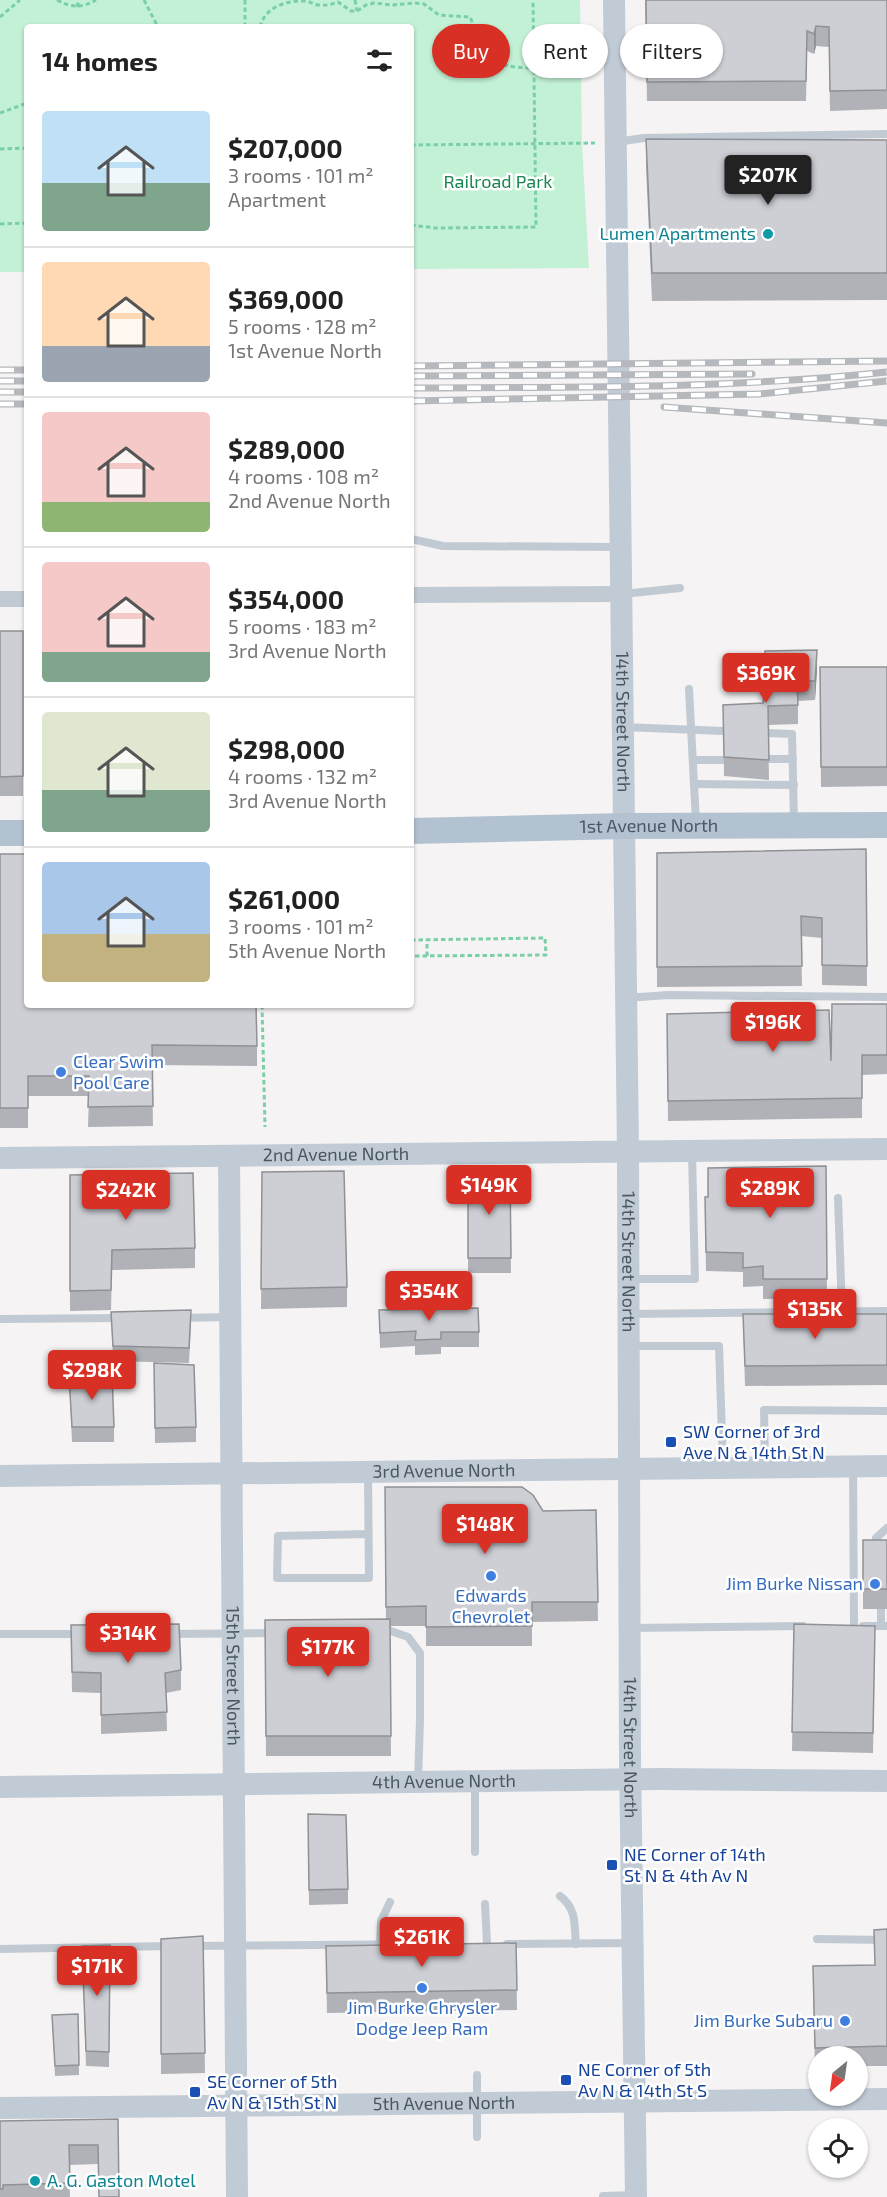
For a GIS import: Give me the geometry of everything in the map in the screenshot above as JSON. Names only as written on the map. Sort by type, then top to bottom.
[{"type":"main road","name":"1st Avenue North","points":[[414,831],[697,825],[887,825]]},
{"type":"main road","points":[[0,833],[24,833]]},
{"type":"street","name":"14th Street North","points":[[614,0],[628,1152],[631,1780],[636,2196]]},
{"type":"street","points":[[414,595],[622,594]]},
{"type":"street","points":[[0,599],[24,598]]},
{"type":"street","name":"2nd Avenue North","points":[[0,1158],[887,1149]]},
{"type":"street","name":"15th Street North","points":[[229,1156],[237,2197]]},
{"type":"street","name":"3rd Avenue North","points":[[0,1476],[887,1466]]},
{"type":"street","name":"4th Avenue North","points":[[0,1787],[475,1781],[887,1781]]},
{"type":"street","name":"5th Avenue North","points":[[0,2108],[887,2099]]},
{"type":"lane","points":[[615,142],[644,138],[887,134]]},
{"type":"lane","points":[[414,540],[442,546],[621,547]]},
{"type":"lane","points":[[622,594],[680,588]]},
{"type":"lane","points":[[689,689],[697,825]]},
{"type":"lane","points":[[623,727],[723,731]]},
{"type":"lane","points":[[768,733],[792,734],[794,825]]},
{"type":"lane","points":[[768,759],[793,759]]},
{"type":"lane","points":[[693,760],[724,760]]},
{"type":"lane","points":[[694,784],[794,785]]},
{"type":"lane","points":[[626,998],[668,995],[887,997]]},
{"type":"lane","points":[[629,1279],[695,1278],[692,1151]]},
{"type":"lane","points":[[838,1198],[842,1311]]},
{"type":"lane","points":[[629,1314],[887,1311]]},
{"type":"lane","points":[[164,1318],[230,1317]]},
{"type":"lane","points":[[0,1319],[129,1318]]},
{"type":"lane","points":[[629,1346],[719,1346],[723,1467]]},
{"type":"lane","points":[[765,1467],[764,1410],[887,1411]]},
{"type":"lane","points":[[853,1466],[854,1626]]},
{"type":"lane","points":[[368,1471],[369,1578],[277,1578],[278,1536],[368,1534]]},
{"type":"lane","points":[[878,1559],[876,1538],[887,1528]]},
{"type":"lane","points":[[842,1626],[884,1626],[881,1609]]},
{"type":"lane","points":[[630,1628],[807,1626]]},
{"type":"lane","points":[[366,1631],[388,1630],[408,1637],[420,1653],[418,1782]]},
{"type":"lane","points":[[155,1634],[281,1633]]},
{"type":"lane","points":[[0,1634],[96,1634]]},
{"type":"lane","points":[[475,1781],[475,1852]]},
{"type":"lane","points":[[560,1896],[569,1903],[574,1913],[576,1944]]},
{"type":"lane","points":[[380,1944],[381,1921],[390,1902]]},
{"type":"lane","points":[[485,1904],[487,1944]]},
{"type":"lane","points":[[817,1940],[887,1940]]},
{"type":"lane","points":[[475,1944],[634,1943]]},
{"type":"lane","points":[[0,1949],[452,1944]]},
{"type":"lane","points":[[477,2075],[477,2137]]},
{"type":"lane","points":[[603,2196],[636,2196]]},
{"type":"path","points":[[0,17],[20,0]]},
{"type":"path","points":[[57,0],[77,7],[85,7],[96,0]]},
{"type":"path","points":[[77,7],[79,0]]},
{"type":"path","points":[[144,0],[156,24]]},
{"type":"path","points":[[245,0],[245,24]]},
{"type":"path","points":[[355,0],[357,11]]},
{"type":"path","points":[[533,0],[533,24]]},
{"type":"path","points":[[261,24],[266,14],[281,3],[289,1],[309,2],[322,6],[338,2],[351,11],[357,11],[366,4],[374,3],[424,4],[439,15],[470,17],[478,41],[488,55],[498,63],[509,67],[522,68]]},
{"type":"path","points":[[414,225],[436,228],[536,227],[534,78]]},
{"type":"path","points":[[0,113],[24,103]]},
{"type":"path","points":[[414,145],[615,142]]},
{"type":"path","points":[[0,148],[24,148]]},
{"type":"path","points":[[0,224],[24,223]]},
{"type":"path","points":[[414,940],[545,938],[546,955],[414,956]]},
{"type":"path","points":[[427,940],[427,956]]},
{"type":"path","points":[[262,1008],[265,1127]]},
{"type":"green space","name":"Railroad Park","points":[[0,0],[580,0],[580,24],[522,24],[522,78],[581,78],[582,144],[589,268],[414,269],[414,24],[24,24],[24,272],[0,272]]},
{"type":"building","points":[[646,0],[887,0],[887,90],[830,91],[829,27],[816,26],[814,34],[807,31],[806,81],[647,82],[647,78],[723,78],[723,24],[646,24]]},
{"type":"building","name":"Lumen Apartments","points":[[646,139],[887,140],[887,273],[652,273]]},
{"type":"building","points":[[0,631],[23,631],[23,776],[0,777]]},
{"type":"building","points":[[817,650],[815,681],[797,681],[798,705],[768,706],[769,760],[724,757],[723,705],[763,703],[766,677],[765,651]]},
{"type":"building","points":[[820,667],[887,667],[887,767],[821,767]]},
{"type":"building","points":[[866,849],[867,966],[822,965],[822,918],[801,916],[802,966],[657,967],[657,853]]},
{"type":"building","points":[[0,854],[24,854],[24,1008],[256,1008],[257,1046],[152,1045],[153,1106],[88,1107],[89,1076],[28,1076],[28,1108],[0,1108]]},
{"type":"building","points":[[832,1004],[887,1004],[887,1055],[862,1055],[862,1098],[668,1101],[667,1014],[829,1010],[831,1061]]},
{"type":"building","points":[[826,1166],[827,1279],[763,1279],[763,1266],[743,1268],[743,1253],[706,1252],[705,1197],[708,1197],[708,1168]]},
{"type":"building","points":[[344,1171],[347,1287],[261,1289],[262,1172]]},
{"type":"building","points":[[193,1173],[195,1248],[112,1250],[111,1290],[70,1291],[70,1175]]},
{"type":"building","points":[[468,1174],[510,1174],[511,1258],[468,1258]]},
{"type":"building","points":[[478,1308],[479,1332],[441,1332],[441,1339],[415,1340],[416,1331],[380,1333],[379,1310]]},
{"type":"building","points":[[191,1310],[189,1348],[113,1346],[111,1312]]},
{"type":"building","points":[[743,1314],[887,1314],[887,1365],[745,1366]]},
{"type":"building","points":[[154,1363],[194,1365],[196,1427],[155,1428]]},
{"type":"building","points":[[112,1375],[114,1427],[72,1427],[69,1376]]},
{"type":"building","name":"Edwards Chevrolet","points":[[385,1487],[522,1487],[533,1495],[543,1511],[596,1510],[598,1602],[532,1602],[532,1626],[426,1627],[426,1606],[386,1607]]},
{"type":"building","points":[[863,1540],[887,1540],[887,1589],[863,1589]]},
{"type":"building","points":[[390,1619],[391,1736],[266,1736],[265,1620]]},
{"type":"building","points":[[179,1624],[181,1670],[165,1673],[167,1712],[101,1715],[101,1673],[72,1672],[71,1625]]},
{"type":"building","points":[[794,1624],[875,1626],[873,1733],[792,1732]]},
{"type":"building","points":[[308,1814],[346,1815],[348,1889],[309,1890]]},
{"type":"building","points":[[887,1929],[887,2046],[815,2046],[813,1966],[875,1965],[874,1930]]},
{"type":"building","points":[[203,1936],[205,2053],[161,2054],[161,1939]]},
{"type":"building","points":[[516,1943],[517,1990],[327,1993],[326,1946]]},
{"type":"building","points":[[110,1945],[109,2052],[86,2051],[82,1946]]},
{"type":"building","points":[[78,2014],[79,2065],[55,2066],[52,2015]]},
{"type":"building","name":"A. G. Gaston Motel","points":[[118,2119],[119,2197],[99,2197],[98,2145],[69,2145],[70,2183],[3,2185],[3,2189],[0,2189],[0,2121]]},
{"type":"railway","points":[[414,366],[887,361]]},
{"type":"railway","points":[[0,370],[24,370]]},
{"type":"railway","points":[[414,388],[709,384],[828,378],[887,372]]},
{"type":"railway","points":[[414,376],[752,374]]},
{"type":"railway","points":[[0,381],[24,381]]},
{"type":"railway","points":[[414,401],[759,394],[887,381]]},
{"type":"railway","points":[[0,392],[24,392]]},
{"type":"railway","points":[[0,404],[24,404]]},
{"type":"railway","points":[[664,407],[887,423]]},
{"type":"place","name":"Lumen Apartments","points":[[768,234]]},
{"type":"place","name":"Clear Swim Pool Care","points":[[61,1072]]},
{"type":"place","name":"SW Corner of 3rd Ave N & 14th St N","points":[[671,1442]]},
{"type":"place","name":"Edwards Chevrolet","points":[[491,1576]]},
{"type":"place","name":"Jim Burke Nissan","points":[[875,1584]]},
{"type":"place","name":"NE Corner of 14th St N & 4th Av N","points":[[612,1865]]},
{"type":"place","name":"Jim Burke Chrysler Dodge Jeep Ram","points":[[422,1988]]},
{"type":"place","name":"Jim Burke Subaru","points":[[845,2021]]},
{"type":"place","name":"NE Corner of 5th Av N & 14th St S","points":[[566,2080]]},
{"type":"place","name":"SE Corner of 5th Av N & 15th St N","points":[[195,2092]]},
{"type":"place","name":"A. G. Gaston Motel","points":[[35,2181]]}]
